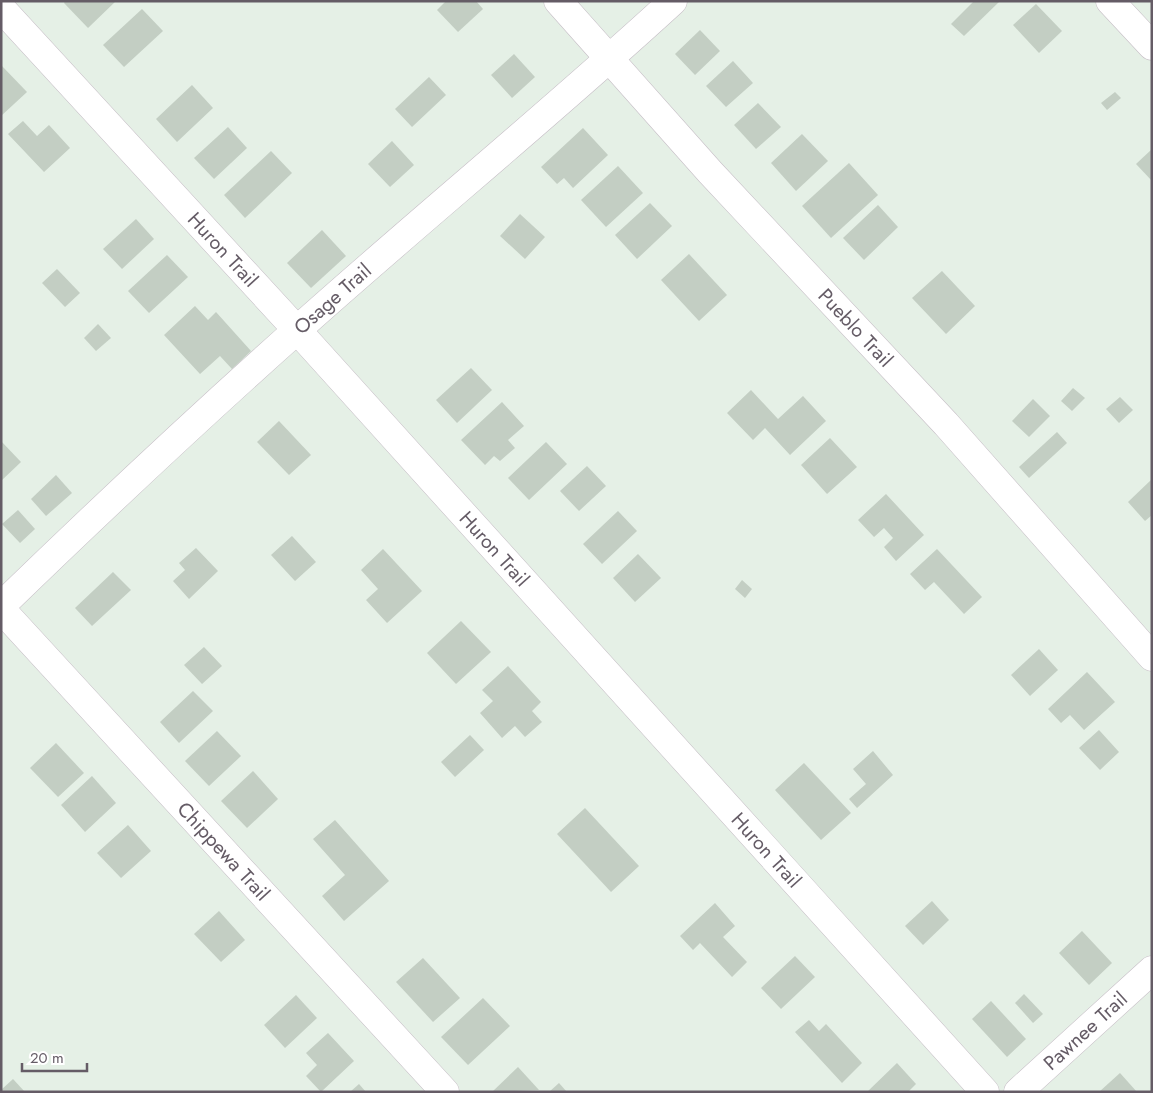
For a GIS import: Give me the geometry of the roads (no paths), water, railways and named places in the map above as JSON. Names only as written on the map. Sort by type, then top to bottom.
[{"type":"street","name":"Pueblo Trail","points":[[558,1],[710,172],[946,424],[1152,657]]},
{"type":"street","name":"Osage Trail","points":[[1,608],[88,521],[297,330],[609,59],[673,1]]},
{"type":"street","points":[[1110,1],[1152,46]]},
{"type":"street","name":"Huron Trail","points":[[1,8],[297,330],[985,1092]]},
{"type":"street","name":"Chippewa Trail","points":[[1,608],[445,1092]]},
{"type":"street","name":"Pawnee Trail","points":[[1018,1092],[1152,970]]}]
